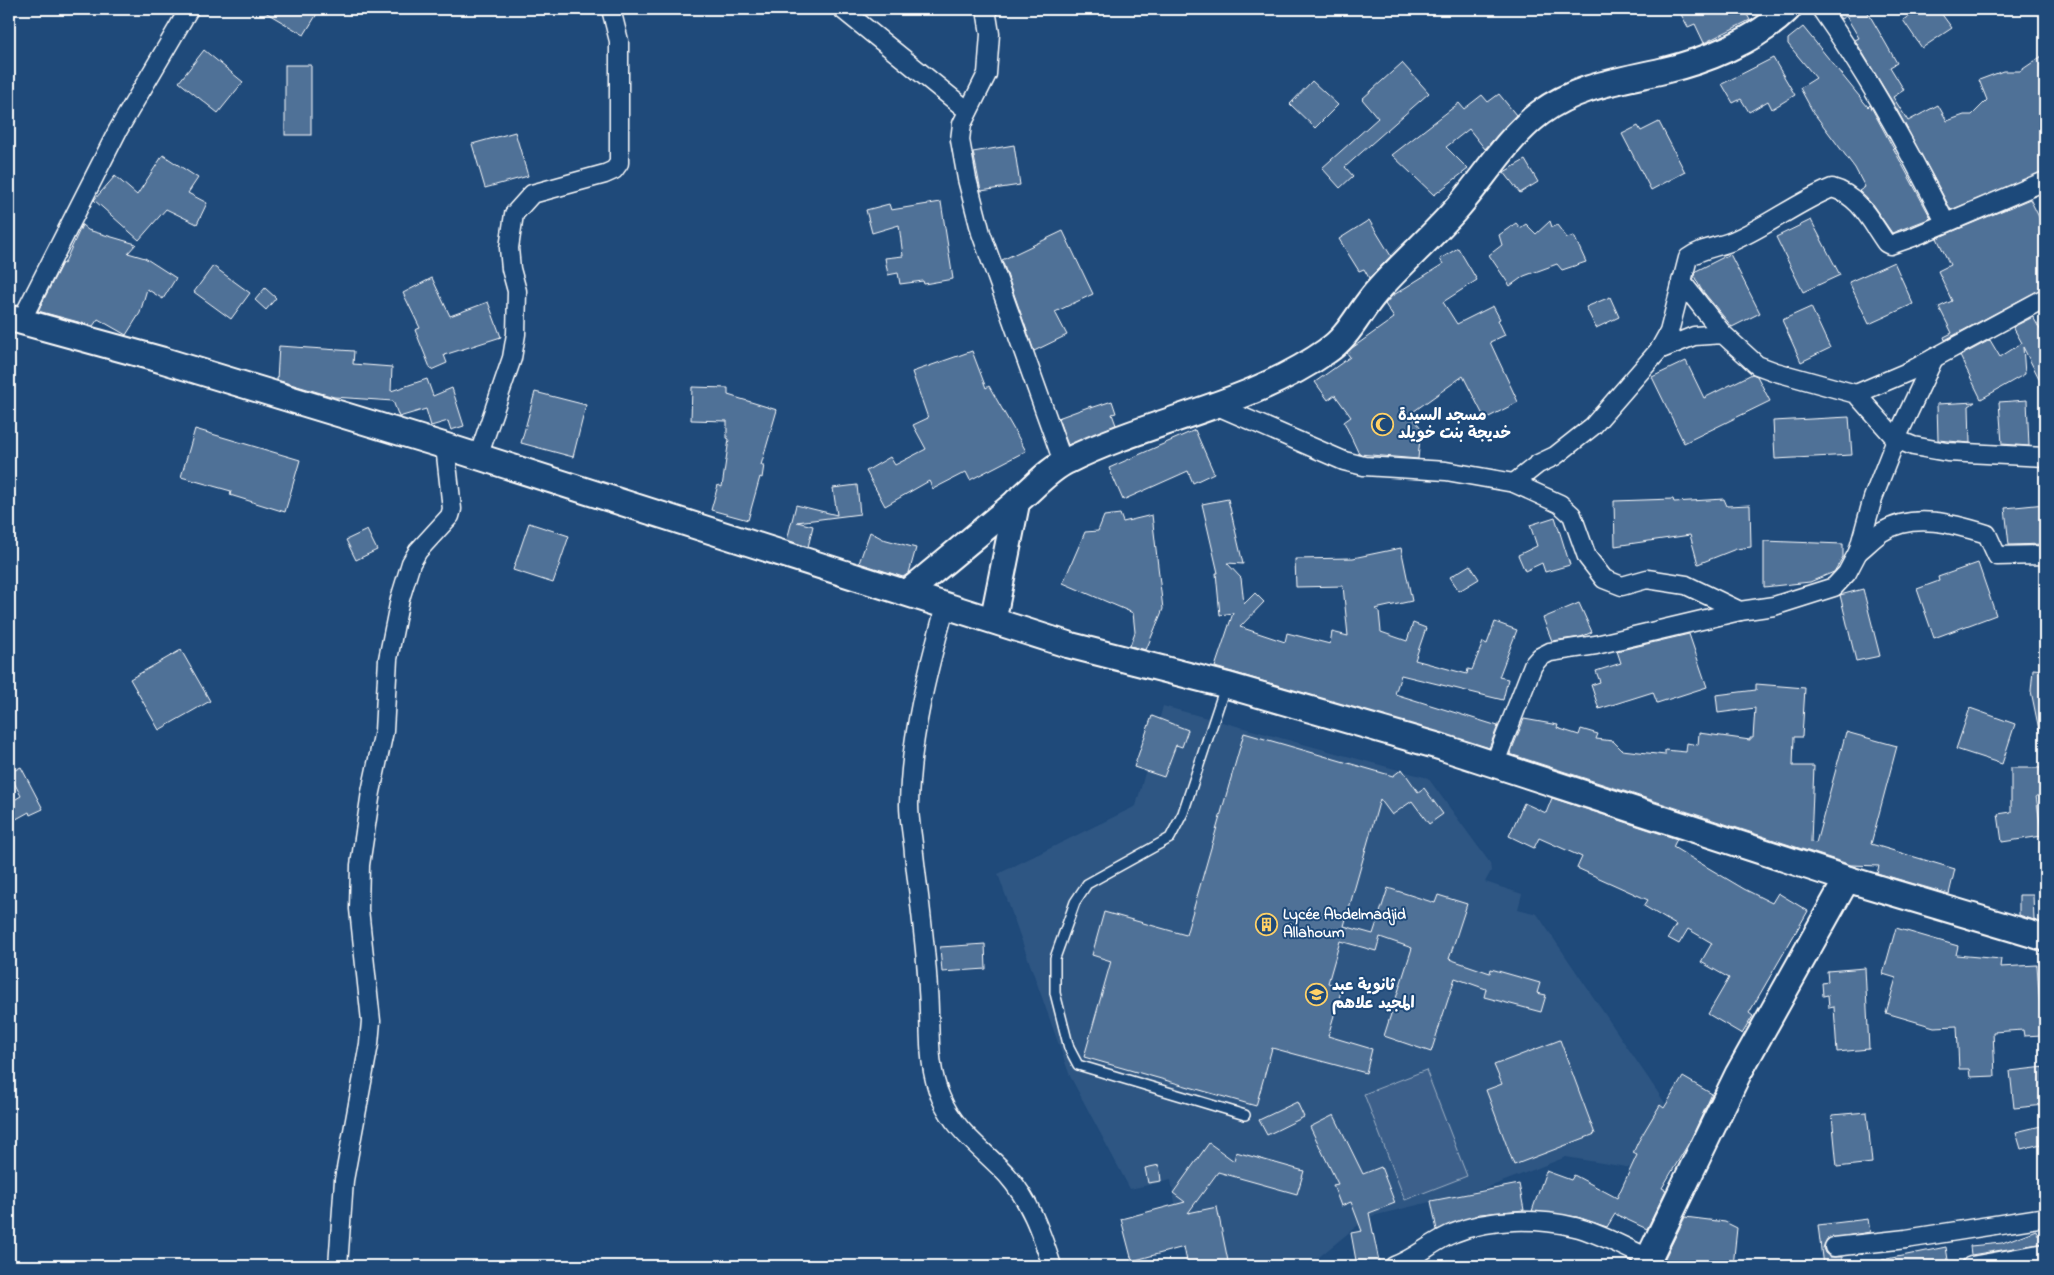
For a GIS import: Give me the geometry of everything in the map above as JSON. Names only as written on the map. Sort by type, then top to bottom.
[{"type":"main road","points":[[908,592],[1063,462],[1104,443],[1252,392],[1296,370],[1328,351],[1345,336],[1379,289],[1436,232],[1499,156],[1540,113],[1578,91],[1604,83],[1687,65],[1752,35],[1788,9]]},
{"type":"main road","points":[[15,320],[162,360],[445,446],[1069,644],[1226,685],[1494,764],[1847,879],[2045,938]]},
{"type":"main road","points":[[993,620],[1017,501]]},
{"type":"main road","points":[[1647,1262],[1738,1074],[1847,879]]},
{"type":"street","points":[[15,320],[118,130],[188,9]]},
{"type":"street","points":[[478,457],[512,358],[516,334],[517,291],[511,269],[509,248],[514,214],[532,194],[605,174],[614,170],[619,163],[619,41],[611,9]]},
{"type":"street","points":[[842,9],[968,111]]},
{"type":"street","points":[[986,9],[990,34],[987,74],[962,124],[960,140],[967,179],[981,234],[1063,462]]},
{"type":"street","points":[[1821,9],[1855,58],[1900,134],[1945,222]]},
{"type":"street","points":[[1514,483],[1538,464],[1555,456],[1593,426],[1659,350],[1669,332],[1681,281],[1688,258],[1692,255],[1734,241],[1763,226],[1808,198],[1832,188],[1848,194],[1858,203],[1886,243],[1890,245],[2045,181]]},
{"type":"street","points":[[1681,281],[1723,334],[1758,365],[1776,372],[1856,394],[1896,439],[1913,446],[1947,452],[2045,457]]},
{"type":"street","points":[[1856,394],[1934,358],[2045,298]]},
{"type":"street","points":[[1659,350],[1694,336],[1723,334]]},
{"type":"street","points":[[1494,764],[1533,665],[1540,657],[1550,652],[1606,643],[1740,611],[1774,606],[1834,587],[1847,573],[1858,552],[1873,498],[1896,439],[1934,358]]},
{"type":"street","points":[[1215,405],[1344,461],[1364,466],[1446,471],[1514,483],[1560,504],[1572,515],[1587,557],[1604,579],[1622,586],[1647,579],[1686,585],[1740,611]]},
{"type":"street","points":[[338,1266],[344,1180],[366,1067],[371,1021],[359,909],[360,865],[371,792],[384,731],[388,660],[400,599],[414,556],[445,522],[452,509],[445,446]]},
{"type":"street","points":[[1858,552],[1882,532],[1895,526],[1935,521],[1987,534],[1997,556],[2045,555]]},
{"type":"street","points":[[946,604],[929,667],[916,735],[909,806],[928,990],[933,1074],[941,1099],[956,1124],[1022,1194],[1035,1216],[1052,1266]]},
{"type":"street","points":[[1834,1247],[1906,1239],[2045,1217]]},
{"type":"street","points":[[1394,1266],[1447,1235],[1468,1227],[1507,1222],[1544,1222],[1576,1227],[1647,1262]]},
{"type":"street","points":[[1971,1266],[2045,1253]]},
{"type":"lane","points":[[1226,685],[1183,813],[1170,838],[1087,884],[1075,902],[1056,958],[1055,993],[1069,1048],[1078,1064],[1245,1115]]},
{"type":"shaded area","name":"ثانوية عبد المجيد علاهم","points":[[1163,706],[1428,778],[1490,863],[1491,871],[1485,882],[1522,894],[1518,909],[1537,914],[1665,1103],[1638,1169],[1566,1157],[1484,1189],[1368,1217],[1319,1257],[1299,1266],[1186,1266],[1171,1180],[1130,1189],[1070,1076],[998,874],[1136,806]]},
{"type":"shaded area","points":[[1426,1070],[1467,1176],[1405,1200],[1364,1094]]},
{"type":"building","points":[[260,9],[320,9],[304,35]]},
{"type":"building","points":[[1678,9],[1744,9],[1750,20],[1704,43],[1695,24],[1688,27]]},
{"type":"building","points":[[1834,9],[1866,9],[1897,63],[1890,67],[1904,90],[1893,97],[1908,121],[1938,105],[1947,121],[1964,115],[1972,115],[1987,100],[1979,80],[2003,71],[2020,71],[2045,54],[2045,171],[1951,210],[1896,108],[1855,40],[1859,38],[1846,16],[1841,19]]},
{"type":"building","points":[[1919,9],[1938,9],[1952,28],[1922,48],[1903,20]]},
{"type":"building","points":[[1803,27],[1868,107],[1870,105],[1931,218],[1892,233],[1872,204],[1859,191],[1865,187],[1855,168],[1813,112],[1800,88],[1816,78],[1788,44],[1788,39]]},
{"type":"building","points":[[204,50],[243,82],[218,113],[179,82]]},
{"type":"building","points":[[1773,58],[1795,95],[1772,109],[1768,101],[1749,112],[1741,99],[1733,103],[1722,84]]},
{"type":"building","points":[[1402,63],[1429,93],[1345,167],[1353,176],[1340,188],[1322,168],[1378,118],[1362,99]]},
{"type":"building","points":[[285,65],[311,65],[311,135],[285,135]]},
{"type":"building","points":[[1312,81],[1338,105],[1315,128],[1290,104]]},
{"type":"building","points":[[1499,94],[1516,115],[1485,149],[1469,129],[1446,147],[1468,169],[1434,195],[1392,155],[1459,103],[1464,109],[1482,95],[1488,102]]},
{"type":"building","points":[[1659,122],[1685,172],[1651,190],[1622,134],[1638,126],[1641,131]]},
{"type":"building","points":[[515,132],[528,176],[485,188],[472,144]]},
{"type":"building","points":[[1014,145],[1020,185],[981,191],[973,152]]},
{"type":"building","points":[[163,155],[198,178],[188,193],[207,203],[197,224],[166,209],[139,240],[94,200],[115,176],[137,195]]},
{"type":"building","points":[[1525,160],[1538,182],[1520,193],[1504,172]]},
{"type":"building","points":[[2030,199],[2045,229],[2045,287],[1945,340],[1944,337],[1952,333],[1939,307],[1952,301],[1938,271],[1950,265],[1937,238]]},
{"type":"building","points":[[941,202],[953,279],[924,284],[923,281],[900,284],[898,273],[888,275],[885,258],[903,256],[899,225],[872,233],[866,210],[889,204],[891,210]]},
{"type":"building","points":[[1369,220],[1391,256],[1369,278],[1364,269],[1359,271],[1339,239]]},
{"type":"building","points":[[1811,220],[1840,275],[1803,292],[1776,237]]},
{"type":"building","points":[[1550,221],[1552,227],[1557,225],[1567,238],[1574,236],[1586,262],[1562,270],[1557,264],[1524,276],[1510,286],[1489,255],[1502,245],[1499,235],[1516,223],[1520,228],[1526,224],[1536,234]]},
{"type":"building","points":[[82,225],[88,230],[136,244],[128,253],[145,258],[176,278],[163,299],[147,289],[140,313],[126,335],[98,319],[93,326],[38,311],[62,263],[64,264]]},
{"type":"building","points":[[1063,231],[1093,294],[1055,312],[1067,335],[1034,351],[1002,260]]},
{"type":"building","points":[[1458,248],[1477,280],[1443,302],[1457,324],[1493,306],[1505,335],[1490,342],[1518,402],[1485,419],[1463,376],[1410,414],[1421,428],[1418,459],[1359,454],[1344,422],[1351,417],[1335,395],[1328,400],[1315,382],[1350,357],[1347,353],[1352,348],[1394,318],[1385,304],[1392,296],[1443,264],[1440,259]]},
{"type":"building","points":[[1730,254],[1760,313],[1732,327],[1701,289],[1694,276],[1696,271]]},
{"type":"building","points":[[1894,262],[1913,304],[1869,324],[1849,282]]},
{"type":"building","points":[[213,266],[250,293],[231,319],[194,292]]},
{"type":"building","points":[[432,278],[450,316],[488,302],[501,337],[444,355],[447,363],[431,370],[415,330],[420,328],[403,293]]},
{"type":"building","points":[[265,288],[276,298],[266,310],[255,300]]},
{"type":"building","points":[[1610,297],[1619,317],[1596,328],[1586,307]]},
{"type":"building","points":[[1811,307],[1830,348],[1801,362],[1782,320]]},
{"type":"building","points":[[2033,317],[2045,338],[2045,390],[2023,347],[2025,374],[1981,399],[1960,356],[1990,340],[2000,357],[2022,343],[2013,327]]},
{"type":"building","points":[[279,346],[354,351],[353,364],[392,367],[391,391],[427,379],[433,396],[452,388],[464,426],[451,430],[448,421],[431,426],[426,409],[399,417],[393,401],[334,397],[277,380]]},
{"type":"building","points":[[972,351],[986,388],[989,386],[1026,451],[970,480],[966,472],[933,489],[929,481],[885,506],[866,471],[890,457],[895,465],[926,449],[913,425],[928,418],[912,372]]},
{"type":"building","points":[[1686,361],[1704,398],[1752,374],[1757,376],[1770,401],[1684,443],[1652,377]]},
{"type":"building","points":[[692,387],[728,388],[728,395],[777,410],[761,465],[764,465],[762,478],[760,477],[748,520],[711,510],[718,485],[722,487],[729,439],[727,438],[727,421],[691,420]]},
{"type":"building","points":[[535,392],[586,405],[573,457],[521,443]]},
{"type":"building","points":[[2027,400],[2029,446],[2002,444],[1999,402]]},
{"type":"building","points":[[1112,401],[1116,413],[1112,414],[1116,425],[1068,445],[1058,418],[1091,406],[1091,408]]},
{"type":"building","points":[[1975,402],[1969,406],[1970,443],[1938,440],[1937,404]]},
{"type":"building","points":[[1849,417],[1852,455],[1775,459],[1773,421]]},
{"type":"building","points":[[195,429],[300,460],[285,512],[230,495],[231,491],[181,477]]},
{"type":"building","points":[[1195,430],[1214,473],[1193,483],[1188,471],[1123,500],[1109,468]]},
{"type":"building","points":[[857,485],[860,514],[797,522],[813,526],[808,547],[787,540],[796,505],[837,515],[833,488]]},
{"type":"building","points":[[1228,499],[1243,564],[1227,563],[1241,578],[1244,604],[1255,593],[1264,602],[1240,627],[1285,642],[1287,633],[1330,644],[1332,632],[1348,636],[1343,586],[1296,587],[1295,559],[1353,558],[1401,548],[1412,601],[1375,609],[1379,611],[1381,632],[1407,641],[1413,623],[1426,628],[1415,660],[1467,674],[1468,669],[1472,670],[1483,642],[1487,644],[1495,622],[1517,630],[1499,677],[1508,679],[1503,700],[1401,675],[1395,694],[1498,726],[1489,748],[1215,667],[1233,613],[1220,615],[1216,573],[1218,573],[1202,504]]},
{"type":"building","points":[[1673,499],[1674,502],[1724,499],[1727,506],[1750,505],[1751,547],[1736,549],[1698,564],[1690,535],[1615,546],[1614,501]]},
{"type":"building","points":[[2045,504],[2045,544],[2009,545],[2005,508]]},
{"type":"building","points":[[1120,514],[1123,522],[1152,515],[1163,609],[1146,650],[1130,646],[1135,632],[1133,613],[1063,583],[1085,532],[1098,531],[1104,516]]},
{"type":"building","points":[[1555,517],[1570,565],[1545,572],[1542,563],[1525,571],[1518,555],[1537,546],[1530,525]]},
{"type":"building","points":[[529,523],[569,536],[553,583],[513,570]]},
{"type":"building","points":[[367,530],[377,550],[356,560],[346,540]]},
{"type":"building","points":[[870,532],[883,539],[916,548],[909,573],[903,577],[859,563]]},
{"type":"building","points":[[1764,541],[1843,544],[1843,557],[1834,572],[1810,582],[1764,587]]},
{"type":"building","points":[[1978,563],[1996,615],[1934,638],[1917,589],[1939,581],[1938,577]]},
{"type":"building","points":[[1470,565],[1479,579],[1459,591],[1450,577]]},
{"type":"building","points":[[1863,589],[1880,656],[1856,661],[1840,595]]},
{"type":"building","points":[[1579,603],[1592,632],[1581,637],[1552,641],[1543,618]]},
{"type":"building","points":[[1689,634],[1707,687],[1657,703],[1653,692],[1599,709],[1591,685],[1600,682],[1596,671],[1621,663],[1617,651]]},
{"type":"building","points":[[181,650],[210,701],[159,730],[130,679]]},
{"type":"building","points":[[2033,669],[2045,670],[2045,730],[2039,730],[2031,691]]},
{"type":"building","points":[[1756,684],[1805,688],[1802,737],[1794,737],[1793,766],[1814,766],[1811,842],[1816,843],[1846,732],[1897,746],[1871,844],[1955,869],[1949,894],[1877,873],[1879,866],[1851,865],[1510,754],[1524,719],[1558,725],[1557,728],[1579,735],[1581,729],[1598,734],[1596,739],[1613,741],[1622,750],[1665,755],[1665,750],[1686,752],[1687,743],[1698,745],[1699,733],[1750,740],[1750,738],[1753,738],[1755,708],[1718,713],[1716,695],[1756,690]]},
{"type":"building","points":[[1970,708],[2015,724],[2002,764],[1956,749]]},
{"type":"building","points":[[1152,716],[1188,730],[1182,747],[1176,745],[1164,777],[1134,767]]},
{"type":"building","name":"Lycée Abdelmadjid Allahoum","points":[[1244,733],[1393,776],[1402,769],[1418,792],[1424,788],[1443,814],[1429,824],[1412,801],[1392,815],[1380,799],[1344,926],[1373,934],[1388,888],[1435,903],[1438,895],[1467,904],[1449,959],[1490,973],[1491,969],[1540,983],[1537,993],[1546,995],[1541,1012],[1484,997],[1486,989],[1455,978],[1431,1052],[1384,1036],[1412,948],[1380,937],[1376,951],[1340,941],[1328,983],[1342,988],[1328,1036],[1372,1049],[1366,1073],[1272,1048],[1256,1106],[1084,1057],[1111,961],[1092,955],[1104,912],[1186,935]]},
{"type":"building","points":[[21,767],[43,809],[30,815],[29,812],[9,823],[9,803],[21,796],[9,773]]},
{"type":"building","points":[[2011,768],[2045,768],[2045,796],[2036,796],[2042,836],[2002,842],[1998,814],[2011,812]]},
{"type":"building","points":[[1552,798],[1677,839],[1673,847],[1744,889],[1772,903],[1778,893],[1808,911],[1749,1013],[1753,1016],[1742,1034],[1708,1014],[1729,978],[1701,962],[1712,943],[1688,929],[1679,944],[1668,938],[1676,925],[1644,906],[1648,900],[1577,868],[1582,857],[1539,838],[1534,848],[1509,836],[1524,803],[1546,813]]},
{"type":"building","points":[[2019,895],[2033,895],[2034,920],[2019,915]]},
{"type":"building","points":[[1896,928],[1958,946],[1956,955],[2001,959],[2000,967],[2037,965],[2042,1035],[2024,1036],[2023,1030],[1993,1032],[1995,1076],[1970,1077],[1969,1069],[1959,1069],[1957,1026],[1934,1027],[1886,1013],[1896,978],[1883,974]]},
{"type":"building","points":[[985,944],[986,969],[942,972],[940,947]]},
{"type":"building","points":[[1865,968],[1869,1049],[1837,1052],[1834,1007],[1829,1008],[1828,995],[1823,996],[1822,983],[1828,982],[1827,971]]},
{"type":"building","points":[[1560,1040],[1595,1134],[1514,1165],[1486,1090],[1502,1084],[1494,1065]]},
{"type":"building","points":[[2045,1067],[2045,1105],[2014,1108],[2010,1071]]},
{"type":"building","points":[[1683,1077],[1712,1094],[1690,1141],[1662,1188],[1666,1190],[1647,1229],[1615,1214],[1607,1227],[1577,1217],[1532,1211],[1546,1171],[1571,1180],[1574,1175],[1617,1198],[1637,1155],[1633,1153],[1638,1142],[1660,1105],[1664,1108]]},
{"type":"building","points":[[1297,1102],[1304,1117],[1267,1135],[1259,1120]]},
{"type":"building","points":[[1867,1112],[1872,1163],[1837,1167],[1832,1115]]},
{"type":"building","points":[[1334,1115],[1363,1174],[1381,1167],[1395,1203],[1369,1213],[1380,1266],[1357,1266],[1351,1233],[1362,1231],[1351,1202],[1341,1206],[1333,1185],[1338,1184],[1310,1127]]},
{"type":"building","points":[[2045,1125],[2045,1143],[2021,1149],[2016,1132]]},
{"type":"building","points":[[1209,1143],[1234,1161],[1236,1152],[1304,1171],[1297,1194],[1218,1172],[1188,1213],[1217,1207],[1229,1266],[1188,1266],[1184,1247],[1132,1261],[1121,1219],[1185,1202],[1173,1193]]},
{"type":"building","points":[[1159,1165],[1161,1181],[1148,1183],[1145,1168]]},
{"type":"building","points":[[1519,1184],[1524,1210],[1480,1214],[1437,1230],[1431,1201]]},
{"type":"building","points":[[1685,1217],[1725,1222],[1737,1228],[1733,1266],[1661,1266]]},
{"type":"building","points":[[1868,1219],[1870,1232],[1827,1239],[1823,1248],[1825,1253],[1830,1257],[1842,1257],[1843,1266],[1823,1266],[1818,1225]]},
{"type":"building","points":[[2036,1230],[2038,1235],[2045,1232],[2045,1243],[1971,1255],[1970,1246],[2002,1243]]},
{"type":"building","points":[[1946,1247],[1949,1266],[1883,1266],[1882,1260]]},
{"type":"place","name":"مسجد السيدة خديجة بنت خويلد","points":[[1382,425]]},
{"type":"place","name":"Lycée Abdelmadjid Allahoum","points":[[1267,924]]},
{"type":"place","name":"ثانوية عبد المجيد علاهم","points":[[1316,995]]}]
